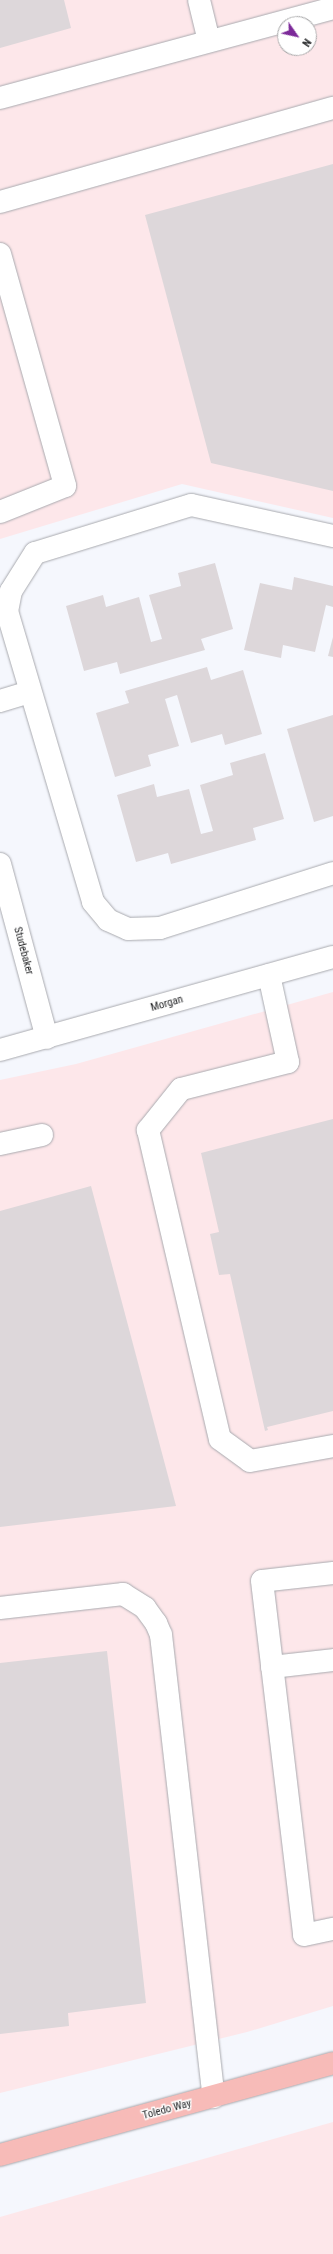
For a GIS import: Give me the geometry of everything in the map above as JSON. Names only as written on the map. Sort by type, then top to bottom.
[{"type":"main road","name":"Toledo Way","points":[[0,2155],[333,2063]]},
{"type":"street","points":[[198,0],[209,41]]},
{"type":"street","points":[[0,98],[333,8]]},
{"type":"street","points":[[0,202],[157,156],[333,108]]},
{"type":"street","points":[[0,254],[65,486],[0,512]]},
{"type":"street","points":[[333,536],[191,505],[35,553],[11,591],[7,611],[93,902],[108,920],[128,929],[160,928],[333,873]]},
{"type":"street","points":[[0,701],[30,692]]},
{"type":"street","name":"Studebaker","points":[[0,864],[47,1038]]},
{"type":"street","name":"Morgan","points":[[0,1050],[333,957]]},
{"type":"street","points":[[269,975],[288,1062],[181,1089],[148,1130],[220,1439],[250,1461],[333,1446]]},
{"type":"street","points":[[0,1144],[42,1135]]},
{"type":"street","points":[[333,1573],[262,1581],[304,1935],[333,1929]]},
{"type":"street","points":[[0,1608],[123,1594],[145,1608],[156,1623],[161,1635],[214,2097]]},
{"type":"street","points":[[272,1667],[333,1660]]},
{"type":"shaded area","points":[[0,0],[333,0],[333,518],[182,484],[0,539]]},
{"type":"shaded area","points":[[333,992],[333,2006],[247,2032],[0,2093],[0,1080],[76,1064]]},
{"type":"shaded area","points":[[333,2122],[333,2254],[0,2254],[0,2217]]},
{"type":"building","points":[[0,0],[64,0],[71,28],[0,48]]},
{"type":"building","points":[[333,164],[333,491],[211,463],[145,215]]},
{"type":"building","points":[[215,563],[233,629],[201,639],[205,650],[120,674],[117,662],[84,671],[66,606],[103,595],[106,607],[139,597],[151,642],[162,639],[149,595],[181,586],[178,573]]},
{"type":"building","points":[[294,577],[333,586],[333,607],[326,605],[315,652],[283,645],[281,658],[244,650],[260,583],[292,590]]},
{"type":"building","points":[[333,637],[333,657],[328,656]]},
{"type":"building","points":[[207,667],[211,680],[243,670],[262,734],[225,745],[222,734],[191,743],[177,695],[165,699],[179,746],[148,755],[151,766],[115,777],[96,713],[129,703],[125,691]]},
{"type":"building","points":[[333,715],[333,816],[314,822],[287,729]]},
{"type":"building","points":[[265,753],[284,819],[253,828],[256,840],[171,864],[168,853],[136,862],[117,795],[154,784],[157,797],[189,789],[201,834],[213,831],[200,785],[233,775],[230,763]]},
{"type":"building","points":[[333,1119],[333,1411],[267,1427],[268,1430],[265,1431],[230,1274],[219,1275],[210,1234],[219,1232],[201,1153]]},
{"type":"building","points":[[91,1186],[176,1506],[0,1527],[0,1211]]},
{"type":"building","points":[[107,1651],[146,2003],[68,2013],[69,2026],[0,2034],[0,1663]]}]
